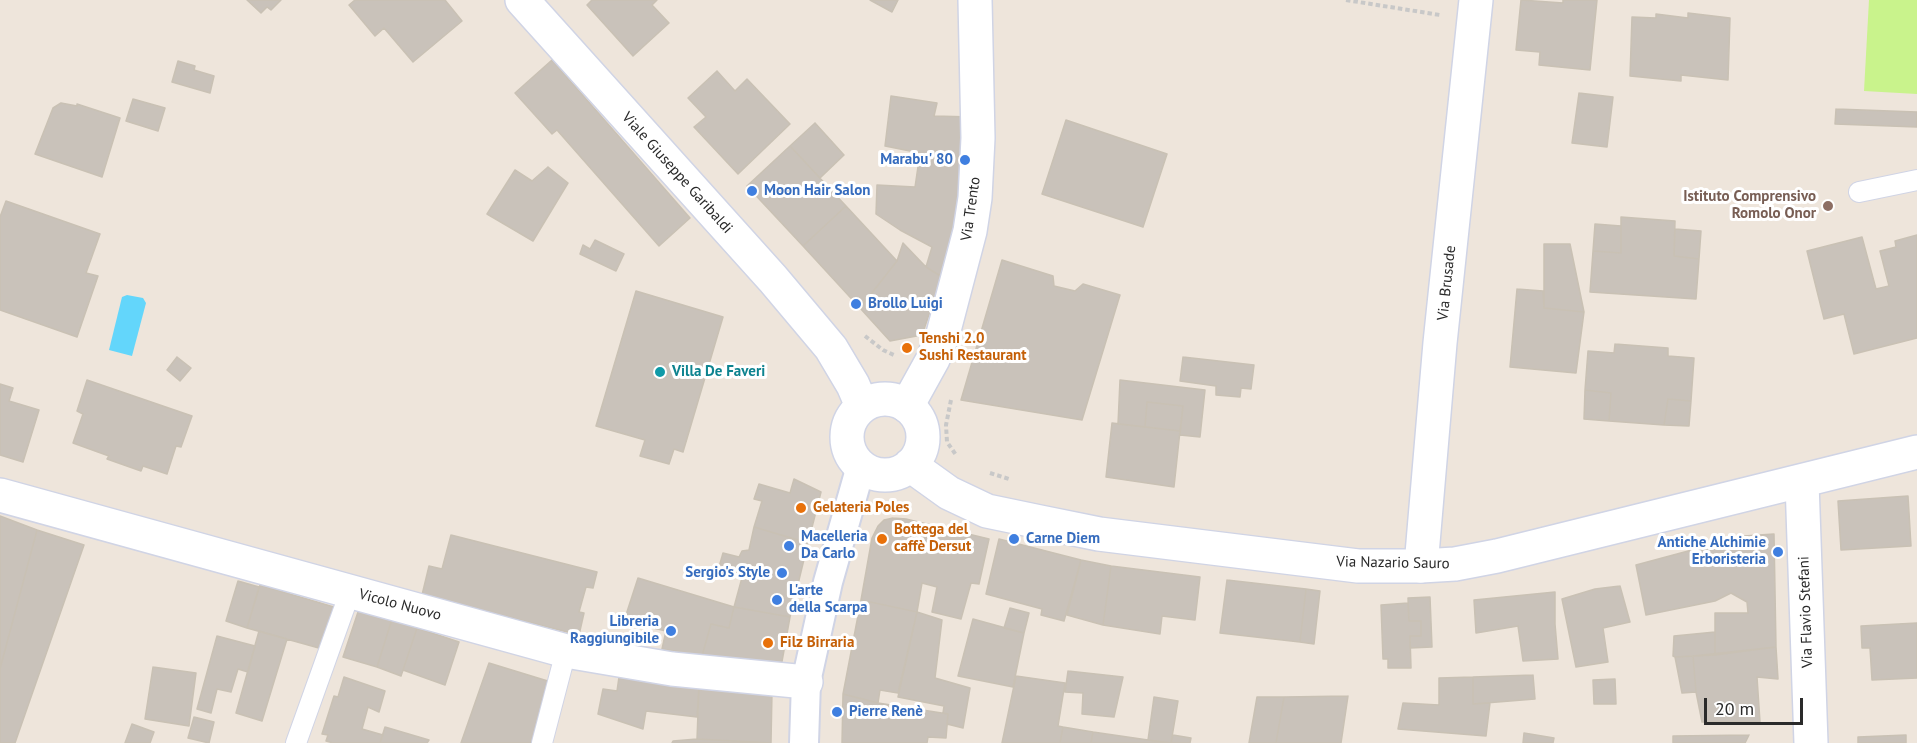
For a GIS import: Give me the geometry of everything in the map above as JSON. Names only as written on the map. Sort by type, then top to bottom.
[{"type":"street","name":"Viale Giuseppe Garibaldi","points":[[522,0],[773,279],[831,348],[853,385],[862,406]]},
{"type":"street","name":"Via Trento","points":[[907,406],[933,359],[943,334],[970,231],[975,198],[978,138],[975,0]]},
{"type":"street","name":"Via Brusade","points":[[1421,566],[1440,343],[1475,10]]},
{"type":"street","points":[[888,399],[907,406],[920,421],[923,434],[920,452],[910,465],[898,472],[877,474],[861,465],[851,455],[847,437],[848,426],[853,416],[862,406],[873,400],[888,399]]},
{"type":"street","name":"Via Nazario Sauro","points":[[910,465],[949,493],[987,511],[1099,534],[1359,566],[1421,566],[1455,564],[1497,556],[1917,452]]},
{"type":"street","points":[[804,743],[806,682],[828,582],[861,465]]},
{"type":"street","name":"Via Flavio Stefani","points":[[1802,482],[1811,743]]},
{"type":"street","name":"Vicolo Nuovo","points":[[0,495],[566,651],[672,669],[806,682]]},
{"type":"lane","points":[[1859,192],[1917,180]]},
{"type":"lane","points":[[296,743],[350,592]]},
{"type":"lane","points":[[542,743],[566,651]]},
{"type":"path","points":[[1346,0],[1475,10]]},
{"type":"green space","points":[[1869,0],[1917,0],[1917,94],[1864,91]]},
{"type":"water","points":[[127,295],[143,298],[146,303],[132,356],[109,350],[122,297]]},
{"type":"building","points":[[247,0],[281,0],[271,10],[267,7],[261,13]]},
{"type":"building","points":[[355,0],[445,0],[462,21],[413,62],[384,28],[375,36],[349,5]]},
{"type":"building","points":[[592,0],[657,0],[652,5],[669,23],[633,56],[587,5]]},
{"type":"building","points":[[870,0],[898,0],[892,12]]},
{"type":"building","points":[[1521,0],[1563,3],[1563,0],[1597,0],[1590,70],[1539,65],[1540,52],[1516,50]]},
{"type":"building","points":[[1688,13],[1730,18],[1728,80],[1681,75],[1681,81],[1630,76],[1632,17],[1656,18],[1656,14],[1688,18]]},
{"type":"building","points":[[552,60],[690,218],[659,246],[557,130],[552,134],[515,93]]},
{"type":"building","points":[[178,61],[195,66],[194,70],[214,76],[210,93],[172,82]]},
{"type":"building","points":[[717,71],[735,91],[747,79],[790,124],[738,174],[694,127],[706,117],[688,98]]},
{"type":"building","points":[[1579,93],[1613,97],[1607,147],[1572,143]]},
{"type":"building","points":[[891,96],[937,103],[934,116],[972,117],[965,197],[942,277],[926,267],[932,247],[876,214],[877,185],[915,187],[920,153],[885,146]]},
{"type":"building","points":[[133,99],[165,108],[158,131],[126,121]]},
{"type":"building","points":[[61,103],[77,106],[77,104],[120,118],[102,177],[35,154],[53,108]]},
{"type":"building","points":[[1836,109],[1917,112],[1917,127],[1835,124]]},
{"type":"building","points":[[1066,120],[1167,154],[1143,227],[1042,194]]},
{"type":"building","points":[[815,123],[844,155],[820,178],[790,146]]},
{"type":"building","points":[[790,146],[846,206],[803,246],[747,186]]},
{"type":"building","points":[[548,167],[568,183],[533,241],[487,214],[515,170],[532,181]]},
{"type":"building","points":[[6,201],[100,234],[86,273],[98,276],[77,337],[0,310],[0,217]]},
{"type":"building","points":[[846,206],[897,261],[860,308],[803,246]]},
{"type":"building","points":[[1621,217],[1675,221],[1674,256],[1699,259],[1696,299],[1590,292],[1593,251],[1621,253]]},
{"type":"building","points":[[1595,224],[1621,226],[1621,253],[1593,251]]},
{"type":"building","points":[[1675,229],[1701,231],[1699,259],[1674,256]]},
{"type":"building","points":[[1917,235],[1917,338],[1854,354],[1844,314],[1824,319],[1807,251],[1862,237],[1876,289],[1889,286],[1880,251],[1896,247],[1895,241]]},
{"type":"building","points":[[595,240],[624,254],[616,271],[580,254],[583,245],[590,249]]},
{"type":"building","points":[[903,243],[926,267],[942,277],[922,335],[890,341],[860,308],[897,261]]},
{"type":"building","points":[[1544,244],[1570,244],[1584,312],[1544,308]]},
{"type":"building","points":[[1002,260],[1053,276],[1054,286],[1075,291],[1083,284],[1120,295],[1082,420],[961,400]]},
{"type":"building","points":[[1517,289],[1543,291],[1544,308],[1584,312],[1576,373],[1510,367]]},
{"type":"building","name":"Villa De Faveri","points":[[636,291],[723,317],[683,452],[674,449],[669,464],[640,456],[645,440],[596,426]]},
{"type":"building","points":[[1615,344],[1668,348],[1668,356],[1694,358],[1691,401],[1668,399],[1664,425],[1609,421],[1611,393],[1585,390],[1588,351],[1614,353]]},
{"type":"building","points":[[177,357],[191,368],[180,381],[167,370]]},
{"type":"building","points":[[1183,357],[1254,365],[1251,389],[1241,388],[1240,397],[1216,395],[1216,386],[1180,381]]},
{"type":"building","points":[[87,380],[192,416],[181,447],[176,446],[167,474],[143,466],[141,471],[107,459],[109,456],[73,443],[83,414],[77,411]]},
{"type":"building","points":[[1120,380],[1205,390],[1200,437],[1180,435],[1183,406],[1147,402],[1145,427],[1118,424]]},
{"type":"building","points":[[0,384],[13,388],[9,401],[39,410],[23,462],[0,455]]},
{"type":"building","points":[[1585,390],[1611,393],[1609,421],[1584,419]]},
{"type":"building","points":[[1668,399],[1691,401],[1689,426],[1664,425]]},
{"type":"building","points":[[1147,402],[1183,406],[1180,431],[1145,427]]},
{"type":"building","points":[[1112,423],[1180,431],[1174,487],[1106,477]]},
{"type":"building","points":[[794,479],[821,492],[808,543],[754,527],[762,501],[754,499],[759,484],[790,493]]},
{"type":"building","points":[[1908,496],[1911,546],[1841,550],[1838,501]]},
{"type":"building","points":[[0,516],[37,530],[0,669]]},
{"type":"building","points":[[906,519],[989,539],[979,584],[971,583],[961,619],[932,612],[937,587],[922,583],[917,612],[861,600],[872,538],[884,520]]},
{"type":"building","points":[[754,527],[808,543],[790,617],[734,607],[743,574],[719,567],[723,553],[739,557],[742,551],[749,550]]},
{"type":"building","points":[[37,530],[84,545],[15,743],[0,743],[0,669]]},
{"type":"building","points":[[1774,534],[1776,647],[1715,655],[1715,613],[1748,613],[1747,602],[1731,593],[1715,601],[1646,615],[1636,565],[1744,536]]},
{"type":"building","points":[[451,535],[597,572],[593,588],[586,587],[579,612],[584,613],[579,635],[422,595],[429,566],[442,569]]},
{"type":"building","points":[[999,539],[1081,560],[1064,621],[1041,615],[1042,609],[986,594]]},
{"type":"building","points":[[1081,560],[1111,566],[1103,625],[1067,615]]},
{"type":"building","points":[[1111,566],[1200,577],[1195,620],[1162,616],[1160,634],[1103,625]]},
{"type":"building","points":[[638,578],[734,607],[729,628],[711,624],[702,656],[662,649],[666,631],[624,621]]},
{"type":"building","points":[[1227,580],[1306,589],[1300,642],[1220,633]]},
{"type":"building","points":[[238,581],[259,587],[247,628],[226,621]]},
{"type":"building","points":[[260,585],[337,608],[326,650],[247,628]]},
{"type":"building","points":[[1620,586],[1630,622],[1603,628],[1608,662],[1576,667],[1562,599],[1595,589]]},
{"type":"building","points":[[1306,589],[1320,591],[1314,644],[1300,642]]},
{"type":"building","points":[[1555,592],[1558,659],[1523,661],[1518,626],[1476,633],[1474,600]]},
{"type":"building","points":[[1430,597],[1432,647],[1410,648],[1410,636],[1421,636],[1421,621],[1409,621],[1408,598]]},
{"type":"building","points":[[861,600],[917,612],[898,693],[880,690],[878,703],[843,694]]},
{"type":"building","points":[[1408,603],[1409,621],[1421,621],[1421,636],[1410,636],[1411,668],[1388,668],[1388,659],[1383,659],[1381,605]]},
{"type":"building","points":[[734,607],[790,617],[781,667],[702,656],[711,624],[729,628]]},
{"type":"building","points":[[1010,608],[1029,613],[1024,633],[1004,628]]},
{"type":"building","points":[[359,609],[392,619],[377,667],[343,657]]},
{"type":"building","points":[[917,612],[942,620],[935,678],[970,688],[963,728],[947,724],[948,714],[943,713],[944,706],[898,697]]},
{"type":"building","points":[[392,619],[417,628],[401,676],[377,667]]},
{"type":"building","points":[[973,619],[1024,633],[1013,687],[958,676]]},
{"type":"building","points":[[1917,623],[1917,678],[1872,680],[1870,648],[1862,648],[1861,626]]},
{"type":"building","points":[[417,628],[459,642],[445,685],[403,670]]},
{"type":"building","points":[[259,631],[287,639],[262,721],[236,713]]},
{"type":"building","points":[[1715,632],[1715,655],[1673,656],[1674,636]]},
{"type":"building","points":[[217,636],[255,646],[248,672],[238,669],[231,692],[217,689],[211,713],[197,709]]},
{"type":"building","points":[[1776,647],[1778,679],[1757,677],[1760,722],[1702,722],[1696,692],[1693,656]]},
{"type":"building","points":[[1693,656],[1696,692],[1682,693],[1675,657]]},
{"type":"building","points":[[489,663],[551,682],[533,743],[461,743]]},
{"type":"building","points":[[153,667],[196,673],[189,726],[145,719]]},
{"type":"building","points":[[1068,671],[1123,677],[1114,717],[1082,714],[1083,693],[1065,692]]},
{"type":"building","points":[[1533,675],[1535,699],[1473,704],[1473,677]]},
{"type":"building","points":[[1016,676],[1065,683],[1058,726],[1063,727],[1060,743],[1002,743]]},
{"type":"building","points":[[344,677],[385,691],[379,712],[368,707],[362,729],[383,735],[380,743],[333,743],[326,741],[328,735],[322,734],[334,696],[338,697]]},
{"type":"building","points":[[619,677],[699,687],[697,717],[646,711],[643,729],[598,714],[603,689],[617,691]]},
{"type":"building","points":[[1473,677],[1473,704],[1490,703],[1486,736],[1398,729],[1403,703],[1439,705],[1439,678]]},
{"type":"building","points":[[1615,679],[1616,704],[1594,704],[1593,680]]},
{"type":"building","points":[[699,687],[772,692],[771,743],[697,739]]},
{"type":"building","points":[[843,694],[878,703],[948,714],[946,738],[928,737],[927,743],[842,743]]},
{"type":"building","points":[[1348,696],[1341,743],[1276,743],[1284,697]]},
{"type":"building","points":[[1154,697],[1178,701],[1171,743],[1148,740]]},
{"type":"building","points":[[1257,697],[1284,697],[1276,743],[1249,743]]},
{"type":"building","points":[[194,717],[214,722],[209,743],[188,738]]},
{"type":"building","points":[[132,724],[154,732],[150,743],[125,743]]},
{"type":"building","points":[[385,727],[429,740],[427,743],[380,743]]},
{"type":"building","points":[[1063,727],[1093,732],[1091,743],[1060,743]]},
{"type":"building","points":[[1093,732],[1148,740],[1164,743],[1091,743]]},
{"type":"building","points":[[1524,733],[1554,738],[1553,743],[1523,743]]},
{"type":"building","points":[[1173,735],[1191,738],[1190,743],[1171,743]]},
{"type":"building","points":[[1749,735],[1745,743],[1673,743],[1673,736]]},
{"type":"building","points":[[1906,735],[1906,743],[1858,743],[1858,737]]},
{"type":"building","points":[[697,739],[771,743],[672,743],[673,741]]},
{"type":"place","name":"Marabu' 80","points":[[965,160]]},
{"type":"place","name":"Moon Hair Salon","points":[[752,191]]},
{"type":"place","name":"Istituto Comprensivo Romolo Onor","points":[[1828,206]]},
{"type":"place","name":"Brollo Luigi","points":[[856,304]]},
{"type":"place","name":"Tenshi 2.0 Sushi Restaurant","points":[[907,348]]},
{"type":"place","name":"Villa De Faveri","points":[[660,372]]},
{"type":"place","name":"Gelateria Poles","points":[[801,508]]},
{"type":"place","name":"Bottega del caffè Dersut","points":[[882,539]]},
{"type":"place","name":"Carne Diem","points":[[1014,539]]},
{"type":"place","name":"Macelleria Da Carlo","points":[[789,546]]},
{"type":"place","name":"Antiche Alchimie Erboristeria","points":[[1778,552]]},
{"type":"place","name":"Sergio's Style","points":[[782,573]]},
{"type":"place","name":"L'arte della Scarpa","points":[[777,600]]},
{"type":"place","name":"Libreria Raggiungibile","points":[[671,631]]},
{"type":"place","name":"Filz Birraria","points":[[768,643]]},
{"type":"place","name":"Pierre Renè","points":[[837,712]]}]
